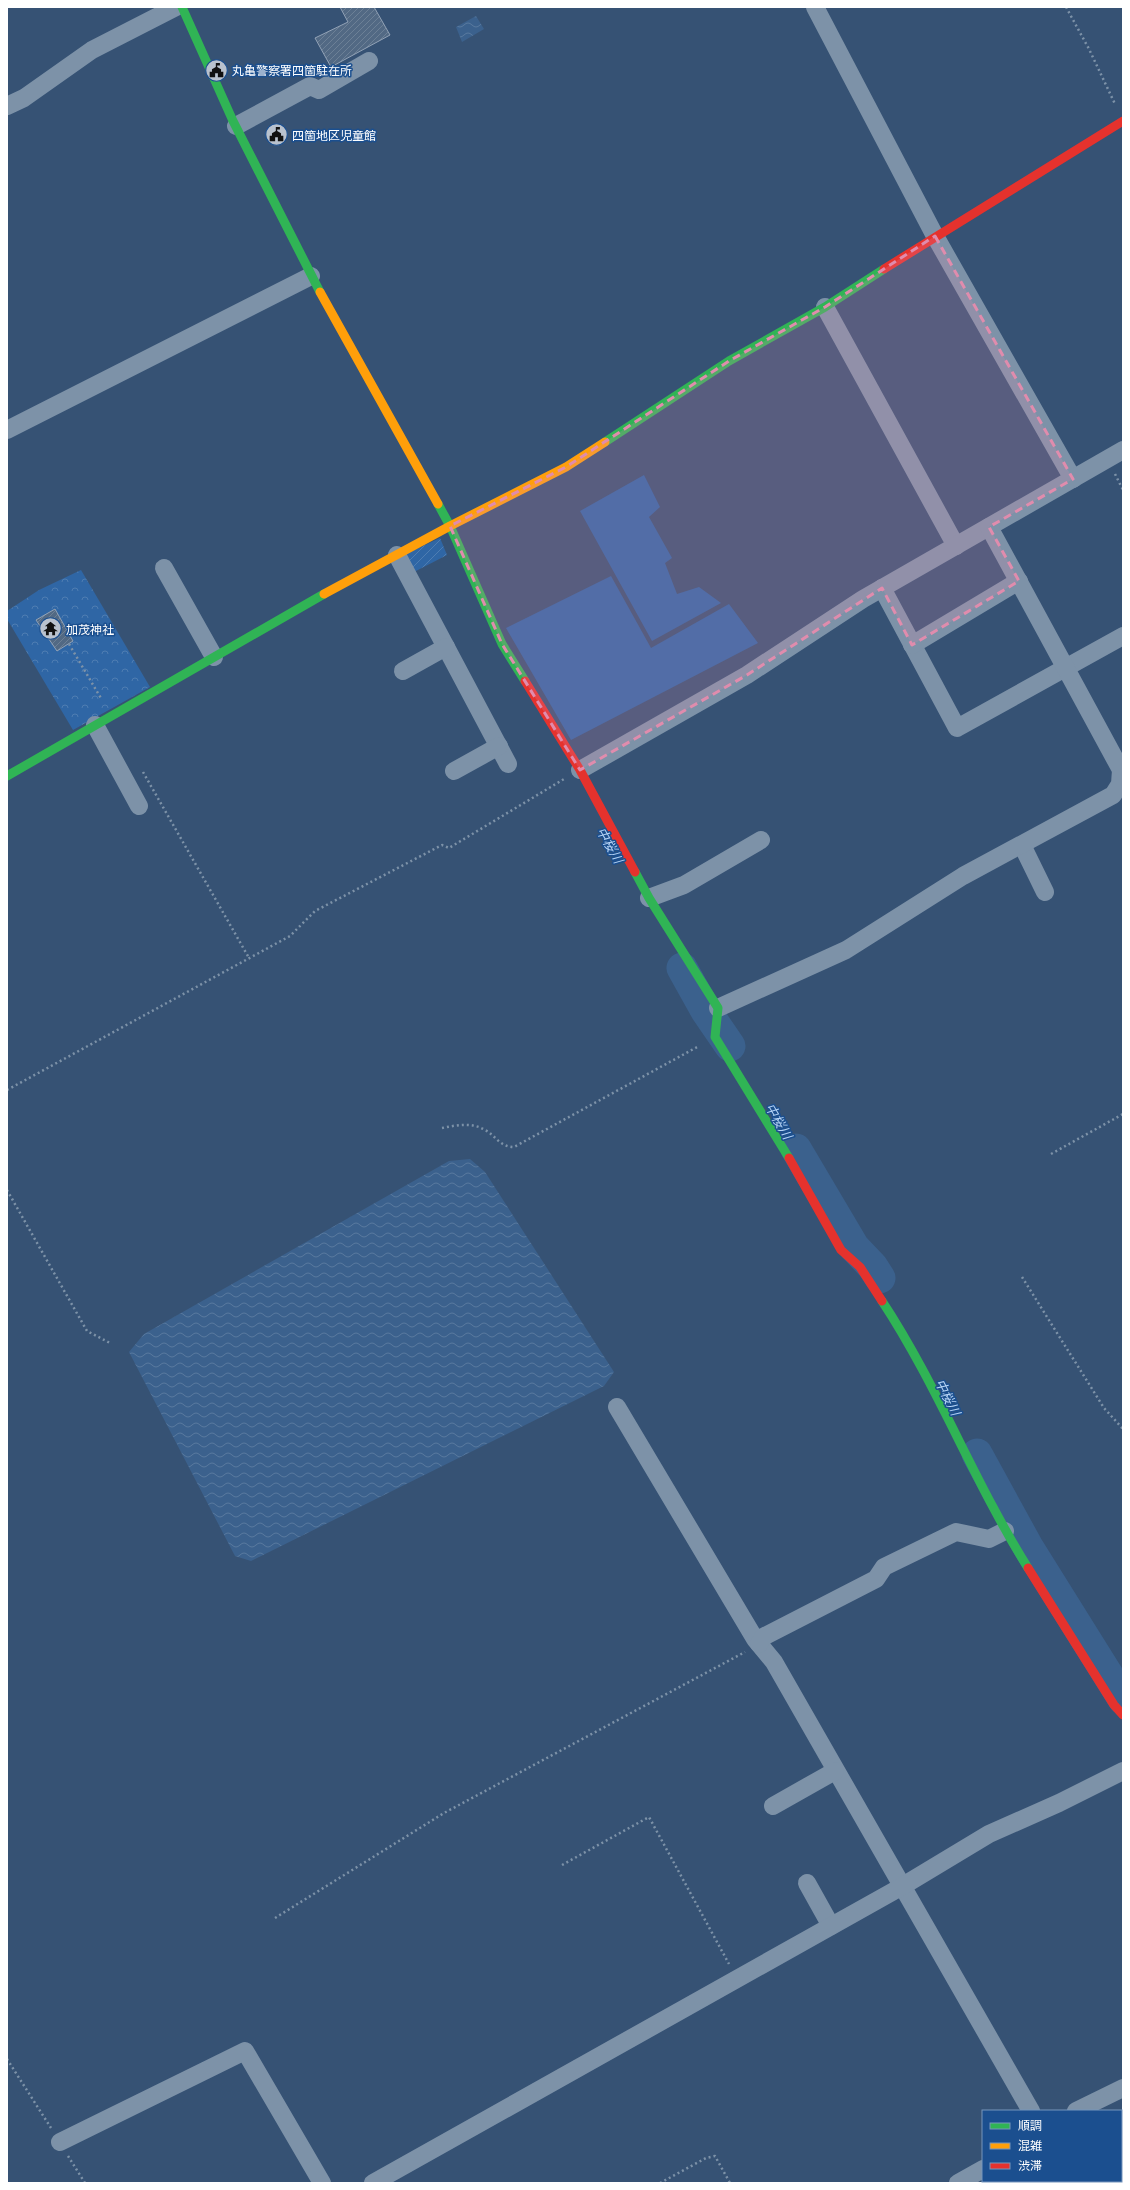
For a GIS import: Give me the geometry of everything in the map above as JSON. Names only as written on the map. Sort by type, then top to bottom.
[{"type":"street","points":[[7,106],[24,98],[92,50],[176,7]]},
{"type":"street","points":[[182,7],[236,126],[311,276],[450,526],[502,644],[573,774],[718,1012],[716,1034],[778,1138],[841,1250],[860,1267],[906,1337],[1005,1532],[1114,1705],[1123,1715]]},
{"type":"street","points":[[815,7],[935,236],[1073,479]]},
{"type":"street","points":[[236,126],[310,86],[319,90],[369,61]]},
{"type":"street","points":[[7,776],[214,657],[397,555],[450,526],[566,467],[729,361],[825,307],[935,236],[1123,121]]},
{"type":"street","points":[[7,430],[311,276]]},
{"type":"street","points":[[825,307],[956,546]]},
{"type":"street","points":[[573,774],[747,675],[882,588],[1123,450]]},
{"type":"street","points":[[718,1012],[846,950],[963,876],[1113,795],[1120,784],[1121,770],[989,527]]},
{"type":"street","points":[[397,555],[508,764]]},
{"type":"street","points":[[164,568],[214,657]]},
{"type":"street","points":[[912,645],[1019,581]]},
{"type":"street","points":[[882,588],[957,728],[1123,636]]},
{"type":"street","points":[[403,671],[446,647]]},
{"type":"street","points":[[95,725],[139,806]]},
{"type":"street","points":[[454,771],[499,746]]},
{"type":"street","points":[[649,898],[684,885],[761,840]]},
{"type":"street","points":[[1022,845],[1045,892]]},
{"type":"street","points":[[617,1407],[759,1644],[774,1662],[901,1887],[1030,2110]]},
{"type":"street","points":[[759,1644],[763,1638],[876,1579],[884,1567],[956,1532],[989,1539],[1005,1532]]},
{"type":"street","points":[[773,1806],[835,1771]]},
{"type":"street","points":[[373,2183],[901,1887],[989,1834],[1059,1803],[1123,1771]]},
{"type":"street","points":[[807,1884],[831,1926]]},
{"type":"street","points":[[60,2142],[245,2051],[322,2183]]},
{"type":"street","points":[[1078,2110],[1123,2088]]},
{"type":"street","points":[[958,2183],[982,2170]]},
{"type":"path","points":[[1066,7],[1089,49],[1123,121]]},
{"type":"path","points":[[69,644],[111,716]]},
{"type":"path","points":[[142,770],[249,958]]},
{"type":"path","points":[[7,1090],[290,936],[315,911],[442,845],[449,848],[573,774]]},
{"type":"path","points":[[442,1128],[459,1125],[473,1126],[486,1131],[507,1148],[514,1148],[716,1034]]},
{"type":"path","points":[[1051,1154],[1123,1114]]},
{"type":"path","points":[[7,1190],[87,1331],[110,1343]]},
{"type":"path","points":[[1022,1277],[1104,1408],[1123,1429]]},
{"type":"path","points":[[275,1918],[444,1813],[759,1644]]},
{"type":"path","points":[[562,1865],[648,1817],[737,1978]]},
{"type":"path","points":[[7,2059],[85,2183]]},
{"type":"path","points":[[660,2183],[706,2158],[715,2156],[730,2183]]},
{"type":"highlighted area","points":[[935,236],[1073,479],[989,527],[1019,581],[912,645],[882,588],[747,675],[580,770],[502,644],[450,526],[566,467],[729,361],[825,307]]},
{"type":"green space","points":[[644,475],[660,507],[649,517],[672,558],[665,563],[677,594],[699,587],[721,603],[652,641],[580,511]]},
{"type":"green space","points":[[440,538],[447,555],[414,572],[404,555]]},
{"type":"green space","points":[[81,570],[150,687],[73,730],[7,619],[7,611],[39,590]]},
{"type":"green space","points":[[611,576],[651,648],[729,604],[758,643],[571,740],[506,628]]},
{"type":"water","points":[[476,16],[484,29],[462,42],[456,27]]},
{"type":"water","points":[[470,1159],[485,1172],[614,1372],[604,1386],[251,1561],[235,1556],[129,1352],[144,1334],[449,1161]]},
{"type":"building","points":[[340,7],[374,7],[390,35],[331,67],[315,38],[348,22]]},
{"type":"building","name":"加茂神社","points":[[55,609],[73,641],[57,651],[36,620]]},
{"type":"waterway","name":"中桜川","points":[[682,968],[706,1011],[730,1046]]},
{"type":"waterway","name":"中桜川","points":[[796,1149],[854,1247],[873,1267],[880,1278]]},
{"type":"waterway","name":"中桜川","points":[[977,1454],[1028,1547],[1123,1699]]},
{"type":"traffic: fast","points":[[182,7],[233,121],[320,292]]},
{"type":"traffic: fast","points":[[605,442],[729,361],[825,307],[884,269]]},
{"type":"traffic: fast","points":[[438,504],[450,526],[502,644],[525,681]]},
{"type":"traffic: fast","points":[[7,776],[324,594]]},
{"type":"traffic: fast","points":[[635,872],[649,898],[718,1008],[715,1037],[789,1158]]},
{"type":"traffic: fast","points":[[882,1301],[921,1366],[990,1502],[1028,1568]]},
{"type":"traffic: slow","points":[[320,292],[438,504]]},
{"type":"traffic: slow","points":[[324,594],[450,526],[566,467],[605,442]]},
{"type":"traffic: jam","points":[[884,269],[1123,121]]},
{"type":"traffic: jam","points":[[525,681],[580,770],[635,872]]},
{"type":"traffic: jam","points":[[789,1158],[841,1250],[860,1267],[882,1301]]},
{"type":"traffic: jam","points":[[1028,1568],[1114,1705],[1123,1715]]},
{"type":"place","name":"丸亀警察署四箇駐在所","points":[[217,70]]},
{"type":"place","name":"四箇地区児童館","points":[[277,135]]},
{"type":"place","name":"加茂神社","points":[[50,629]]}]
